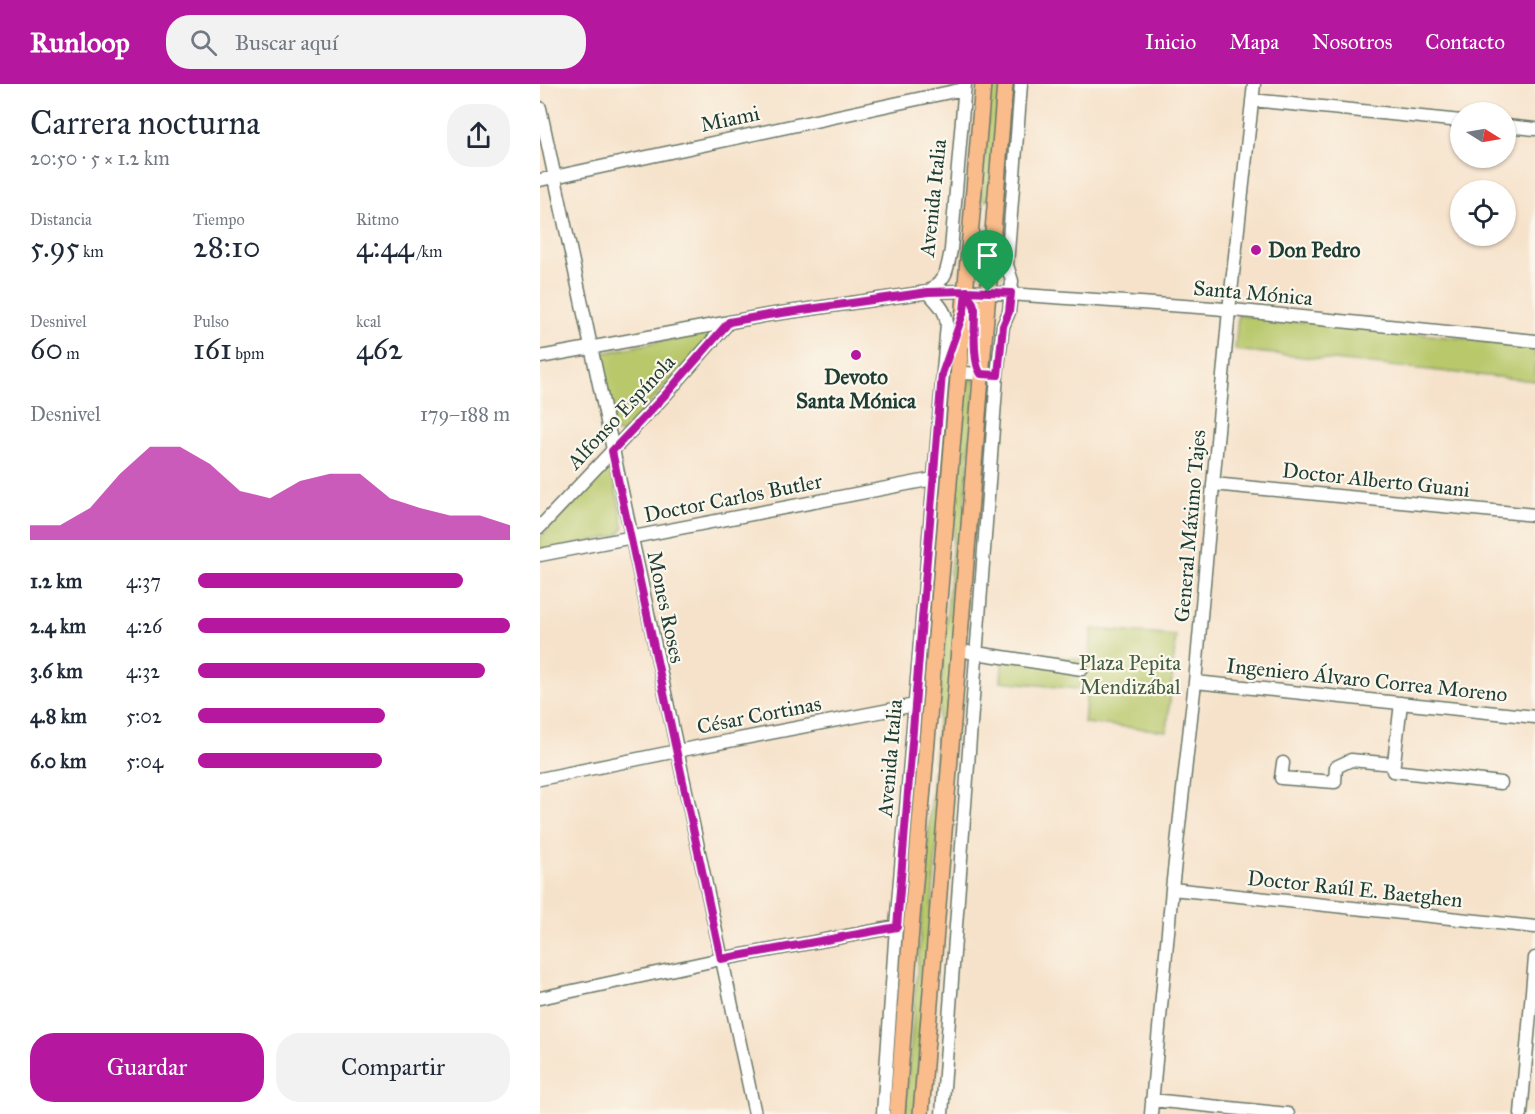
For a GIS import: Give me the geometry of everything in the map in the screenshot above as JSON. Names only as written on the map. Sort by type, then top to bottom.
[{"type":"main road","name":"Avenida Italia","points":[[897,1114],[983,84]]},
{"type":"main road","points":[[921,1114],[1005,84]]},
{"type":"main road","points":[[974,207],[980,277],[988,292]]},
{"type":"main road","points":[[966,291],[975,309],[976,364],[981,374]]},
{"type":"street","points":[[942,1114],[998,375],[1003,326],[1009,312],[1012,281],[1007,265],[1021,84]]},
{"type":"street","name":"General Máximo Tajes","points":[[1151,1114],[1254,84]]},
{"type":"street","name":"Avenida Italia","points":[[883,1114],[946,316],[928,292],[942,280],[947,271],[951,250],[964,87]]},
{"type":"street","name":"Miami","points":[[540,180],[964,87]]},
{"type":"street","points":[[1252,100],[1450,120]]},
{"type":"street","name":"Mones Roses","points":[[540,108],[755,1114]]},
{"type":"street","points":[[1516,127],[1535,129]]},
{"type":"street","name":"Avenida Italia","points":[[974,207],[996,208]]},
{"type":"street","name":"Santa Mónica","points":[[540,357],[768,315],[928,292],[966,291],[1230,310],[1535,340]]},
{"type":"street","name":"Avenida Italia","points":[[942,374],[964,311]]},
{"type":"street","name":"Alfonso Espínola","points":[[540,527],[667,393],[729,322]]},
{"type":"street","points":[[959,373],[998,375]]},
{"type":"street","points":[[939,406],[956,408]]},
{"type":"street","points":[[977,436],[993,437]]},
{"type":"street","name":"Doctor Carlos Butler","points":[[540,555],[933,479]]},
{"type":"street","name":"Doctor Alberto Guani","points":[[1213,484],[1535,515]]},
{"type":"street","points":[[959,651],[1082,669]]},
{"type":"street","name":"Ingeniero Álvaro Correa Moreno","points":[[1195,682],[1535,717]]},
{"type":"street","points":[[1401,703],[1393,771],[1501,783]]},
{"type":"street","name":"César Cortinas","points":[[540,779],[915,705]]},
{"type":"street","points":[[1283,763],[1281,778],[1335,782],[1336,767],[1351,760],[1394,764]]},
{"type":"street","name":"Doctor Raúl E. Baetghen","points":[[1172,889],[1535,927]]},
{"type":"street","points":[[540,998],[721,959],[897,927]]},
{"type":"street","points":[[1521,1114],[1535,958]]},
{"type":"street","points":[[1152,1100],[1288,1114]]},
{"type":"green space","points":[[991,84],[1001,84],[989,200],[985,201],[981,196]]},
{"type":"green space","points":[[1238,315],[1535,346],[1535,381],[1235,350]]},
{"type":"green space","points":[[713,330],[713,333],[622,434],[616,432],[613,429],[599,364],[604,353]]},
{"type":"green space","points":[[968,379],[975,381],[915,1114],[905,1114],[966,383]]},
{"type":"green space","points":[[609,469],[612,470],[624,527],[618,535],[540,553],[540,538],[599,475]]},
{"type":"green space","name":"Plaza Pepita Mendizábal","points":[[1092,629],[1176,636],[1167,731],[1084,723],[1087,690],[1001,681],[1003,652],[1089,660]]},
{"type":"place","name":"Don Pedro","points":[[1256,250]]},
{"type":"place","name":"Devoto Santa Mónica","points":[[856,355]]},
{"type":"route","points":[[988,292],[966,291],[964,311],[942,374],[897,927],[721,959],[612,451],[729,322],[928,292],[966,291],[975,309],[978,370],[981,374],[998,375],[1003,326],[1009,312],[1011,293],[988,292]]}]
